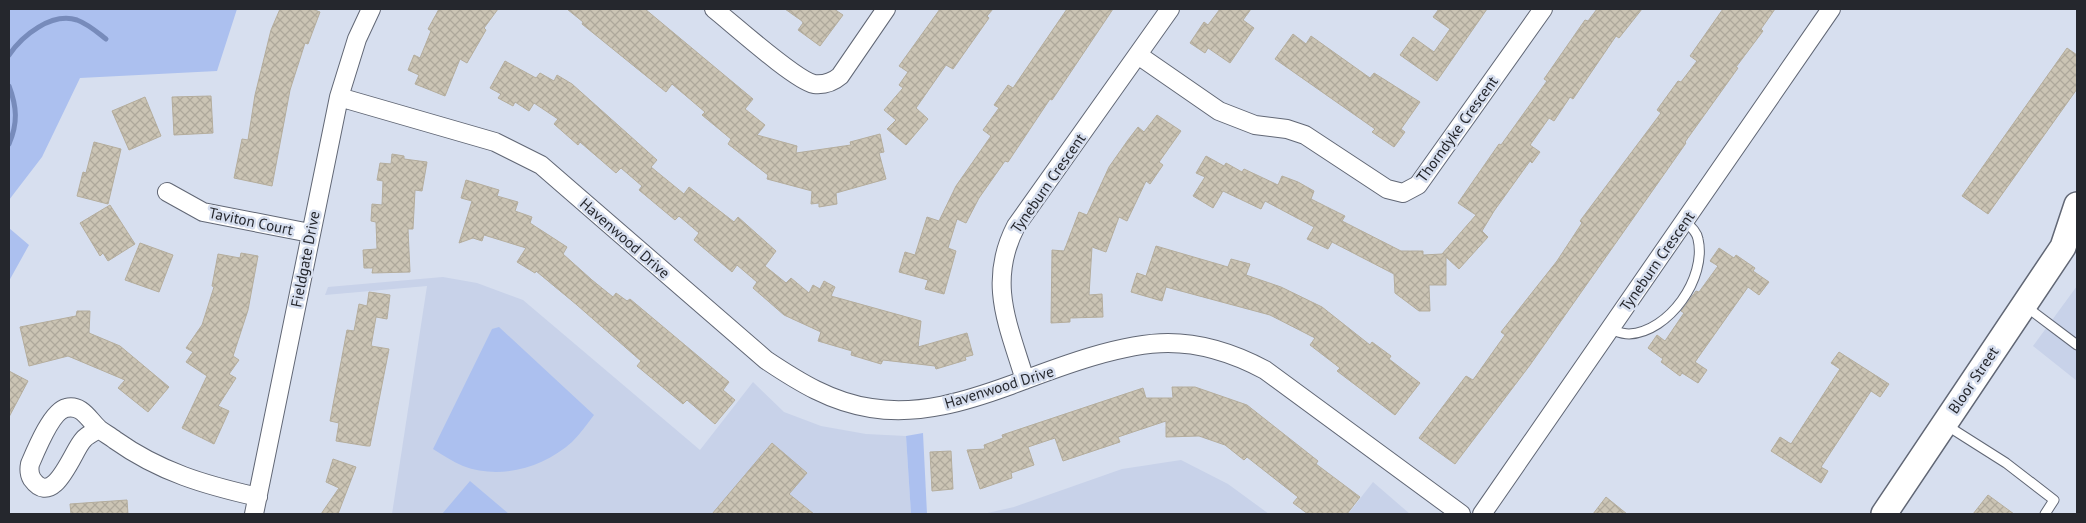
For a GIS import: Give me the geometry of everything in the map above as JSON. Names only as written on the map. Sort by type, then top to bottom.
[{"type":"main road","name":"Bloor Street","points":[[1884,514],[2024,305],[2070,241],[2077,205]]},
{"type":"street","name":"Fieldgate Drive","points":[[254,514],[339,97],[357,39],[371,9]]},
{"type":"street","points":[[714,9],[794,73],[816,84],[831,82],[840,76],[886,9]]},
{"type":"street","name":"Tyneburn Crescent","points":[[1025,380],[1002,302],[1000,276],[1005,250],[1016,226],[1170,9]]},
{"type":"street","name":"Thorndyke Crescent","points":[[1138,55],[1219,111],[1255,125],[1287,129],[1305,135],[1387,190],[1403,193],[1418,185],[1543,9]]},
{"type":"street","name":"Tyneburn Crescent","points":[[1482,514],[1831,9]]},
{"type":"street","name":"Havenwood Drive","points":[[339,97],[495,142],[541,165],[766,360],[799,382],[827,396],[871,408],[901,410],[956,404],[1115,350],[1167,343],[1202,346],[1239,356],[1265,370],[1461,514]]},
{"type":"street","name":"Taviton Court","points":[[167,192],[203,212],[310,233]]},
{"type":"street","points":[[99,429],[84,439],[58,482],[46,486],[32,479],[29,472],[30,464],[57,413],[67,408],[78,409],[99,429],[140,458],[155,466],[221,488],[258,497]]},
{"type":"lane","points":[[1610,329],[1629,334],[1646,328],[1671,313],[1683,300],[1694,279],[1699,250],[1698,238],[1685,221]]},
{"type":"lane","points":[[2024,305],[2077,345]]},
{"type":"lane","points":[[1943,424],[2006,463],[2054,500],[2044,514]]},
{"type":"shaded area","points":[[9,9],[237,9],[217,71],[80,78],[42,157],[9,200]]},
{"type":"shaded area","points":[[9,228],[29,245],[9,281]]},
{"type":"shaded area","points":[[443,277],[477,283],[523,300],[700,450],[753,382],[784,412],[821,426],[866,434],[906,436],[911,514],[392,514],[427,286],[325,295],[328,287]]},
{"type":"shaded area","points":[[2077,286],[2077,381],[2033,346]]},
{"type":"shaded area","points":[[499,327],[594,415],[572,442],[548,459],[520,469],[492,472],[463,466],[433,449],[492,329]]},
{"type":"shaded area","points":[[923,433],[927,514],[911,514],[906,436]]},
{"type":"shaded area","points":[[1181,460],[1228,484],[1269,514],[983,514],[1014,507],[1122,469]]},
{"type":"shaded area","points":[[470,481],[509,514],[442,514]]},
{"type":"shaded area","points":[[1373,482],[1410,514],[1348,514]]},
{"type":"building","points":[[280,9],[312,9],[320,12],[308,44],[305,43],[290,90],[272,186],[234,178],[242,139],[248,140],[255,95],[271,30]]},
{"type":"building","points":[[439,9],[498,9],[484,28],[486,30],[467,63],[460,59],[445,96],[415,84],[419,75],[408,70],[414,55],[420,58],[431,31],[428,29]]},
{"type":"building","points":[[567,9],[645,9],[753,99],[745,109],[765,125],[757,135],[797,146],[796,153],[851,145],[850,142],[880,134],[884,152],[879,153],[886,179],[836,193],[837,204],[819,207],[819,203],[811,204],[812,191],[767,179],[768,175],[728,144],[731,139],[702,115],[705,112],[672,84],[666,92],[582,24],[583,22]]},
{"type":"building","points":[[785,9],[834,9],[843,15],[820,46],[798,30],[803,23],[802,21]]},
{"type":"building","points":[[940,9],[993,9],[987,16],[989,18],[953,69],[946,65],[916,108],[928,119],[906,145],[887,129],[896,120],[884,110],[903,88],[899,85],[908,72],[899,66]]},
{"type":"building","points":[[1067,9],[1113,9],[1052,100],[1050,99],[1008,162],[1005,161],[979,198],[966,223],[957,219],[948,248],[956,251],[944,294],[925,289],[928,280],[899,272],[905,252],[915,255],[927,217],[939,221],[956,186],[991,136],[983,130],[999,108],[994,105],[1008,85],[1013,88]]},
{"type":"building","points":[[1220,9],[1251,9],[1243,20],[1254,28],[1230,63],[1208,48],[1205,53],[1190,43],[1204,22],[1208,25]]},
{"type":"building","points":[[1439,9],[1487,9],[1437,81],[1400,55],[1413,37],[1434,52],[1450,29],[1433,17]]},
{"type":"building","points":[[1597,9],[1642,9],[1619,38],[1616,36],[1573,99],[1570,97],[1554,121],[1549,118],[1530,145],[1540,152],[1532,163],[1530,161],[1494,211],[1482,231],[1488,237],[1459,269],[1446,257],[1446,285],[1429,285],[1430,311],[1419,311],[1395,293],[1394,274],[1332,242],[1328,249],[1307,239],[1314,227],[1265,201],[1261,209],[1223,191],[1213,208],[1193,196],[1205,177],[1196,173],[1206,156],[1224,166],[1226,163],[1242,172],[1244,169],[1278,185],[1282,176],[1298,182],[1314,191],[1311,199],[1345,216],[1342,221],[1401,251],[1423,251],[1423,255],[1442,254],[1476,215],[1458,203],[1499,144],[1501,145],[1547,81],[1544,79],[1585,20],[1588,21]]},
{"type":"building","points":[[1723,9],[1775,9],[1761,29],[1763,31],[1736,67],[1738,68],[1530,365],[1455,464],[1419,438],[1466,376],[1473,380],[1505,335],[1501,332],[1557,261],[1582,223],[1580,221],[1661,113],[1657,110],[1678,81],[1681,82],[1697,61],[1690,56]]},
{"type":"building","points":[[1293,34],[1306,44],[1311,36],[1370,78],[1374,73],[1420,102],[1401,129],[1405,132],[1394,147],[1372,132],[1375,129],[1275,59]]},
{"type":"building","points":[[2067,48],[2077,55],[2077,89],[1988,214],[1962,196]]},
{"type":"building","points":[[505,61],[536,78],[540,73],[554,81],[557,75],[572,84],[657,160],[651,167],[684,194],[689,187],[734,222],[738,217],[776,251],[765,266],[786,283],[791,278],[809,293],[813,285],[820,289],[824,281],[835,287],[831,296],[921,321],[918,347],[967,333],[973,355],[965,357],[966,360],[936,369],[935,366],[883,360],[881,364],[851,355],[852,351],[818,341],[821,332],[784,315],[753,288],[757,282],[737,265],[732,272],[694,240],[699,233],[679,216],[675,220],[639,190],[642,186],[621,168],[616,173],[580,142],[578,145],[554,124],[558,119],[534,103],[529,111],[515,102],[513,106],[498,98],[501,94],[490,88]]},
{"type":"building","points":[[211,96],[213,133],[174,135],[172,97]]},
{"type":"building","points":[[145,97],[161,136],[129,150],[112,111]]},
{"type":"building","points":[[1157,115],[1181,131],[1159,162],[1163,165],[1150,184],[1146,181],[1127,221],[1119,217],[1106,252],[1092,247],[1089,295],[1102,294],[1103,317],[1070,318],[1070,322],[1051,323],[1052,250],[1064,251],[1079,212],[1087,215],[1109,167],[1138,127],[1144,132]]},
{"type":"building","points":[[94,142],[121,149],[108,204],[77,196],[83,172],[86,173]]},
{"type":"building","points":[[392,154],[404,156],[404,159],[427,162],[422,191],[415,190],[413,229],[408,229],[410,272],[372,273],[373,268],[364,268],[363,250],[377,249],[376,222],[371,221],[372,204],[382,205],[383,181],[377,180],[380,163],[391,164]]},
{"type":"building","points":[[466,180],[499,190],[497,196],[518,202],[515,211],[532,217],[530,223],[567,247],[563,254],[592,280],[613,297],[616,293],[627,301],[630,299],[729,382],[723,390],[735,400],[715,424],[687,400],[683,404],[637,366],[641,361],[536,271],[535,273],[517,262],[526,248],[484,235],[482,241],[473,238],[459,243],[472,201],[461,198]]},
{"type":"building","points":[[110,205],[135,244],[108,261],[103,253],[100,256],[80,223]]},
{"type":"building","points":[[140,243],[173,255],[159,292],[125,280]]},
{"type":"building","points":[[1156,246],[1228,267],[1231,259],[1250,264],[1246,275],[1281,287],[1322,307],[1370,345],[1372,342],[1391,356],[1389,359],[1420,383],[1395,415],[1337,371],[1340,368],[1310,345],[1315,338],[1270,315],[1166,287],[1162,301],[1131,292],[1137,273],[1146,276]]},
{"type":"building","points":[[1719,248],[1734,258],[1736,255],[1755,268],[1753,271],[1769,282],[1759,295],[1748,287],[1695,362],[1707,370],[1698,383],[1682,373],[1680,376],[1661,362],[1663,359],[1648,348],[1657,335],[1665,341],[1684,313],[1681,311],[1696,291],[1699,292],[1718,266],[1710,261]]},
{"type":"building","points":[[241,253],[258,256],[248,310],[233,356],[239,360],[229,374],[236,378],[218,406],[229,411],[214,444],[182,428],[207,376],[186,362],[193,352],[186,348],[202,325],[214,287],[212,286],[218,254],[240,258]]},
{"type":"building","points":[[369,292],[390,295],[387,319],[376,317],[371,346],[389,349],[370,446],[367,446],[336,441],[339,423],[330,421],[347,330],[354,331],[359,304],[367,306]]},
{"type":"building","points":[[77,311],[90,311],[89,333],[120,346],[169,387],[148,412],[118,388],[125,380],[68,356],[29,366],[20,327],[76,316]]},
{"type":"building","points":[[1839,352],[1889,384],[1880,397],[1871,391],[1821,467],[1828,471],[1821,483],[1771,451],[1780,437],[1791,444],[1840,369],[1831,363]]},
{"type":"building","points":[[9,371],[28,381],[9,417]]},
{"type":"building","points":[[1172,387],[1195,387],[1247,405],[1318,461],[1316,464],[1360,497],[1347,514],[1308,514],[1293,503],[1298,497],[1247,457],[1244,460],[1225,445],[1199,436],[1166,437],[1166,421],[1118,437],[1120,442],[1063,461],[1055,438],[1028,447],[1034,465],[1011,473],[1012,478],[980,489],[967,450],[985,449],[984,445],[1003,438],[1002,435],[1143,388],[1146,398],[1173,398]]},
{"type":"building","points":[[772,443],[807,473],[789,494],[814,514],[712,514]]},
{"type":"building","points":[[951,451],[953,489],[932,491],[930,452]]},
{"type":"building","points":[[333,459],[356,467],[338,514],[321,514],[339,488],[326,482]]},
{"type":"building","points":[[1988,495],[2014,514],[1973,514]]},
{"type":"building","points":[[1606,497],[1627,514],[1593,514]]},
{"type":"building","points":[[127,500],[128,514],[71,514],[70,504]]},
{"type":"waterway","points":[[9,55],[29,33],[57,19],[77,20],[89,26],[106,39]]},
{"type":"waterway","points":[[9,86],[14,101],[15,115],[14,129],[9,144]]}]
